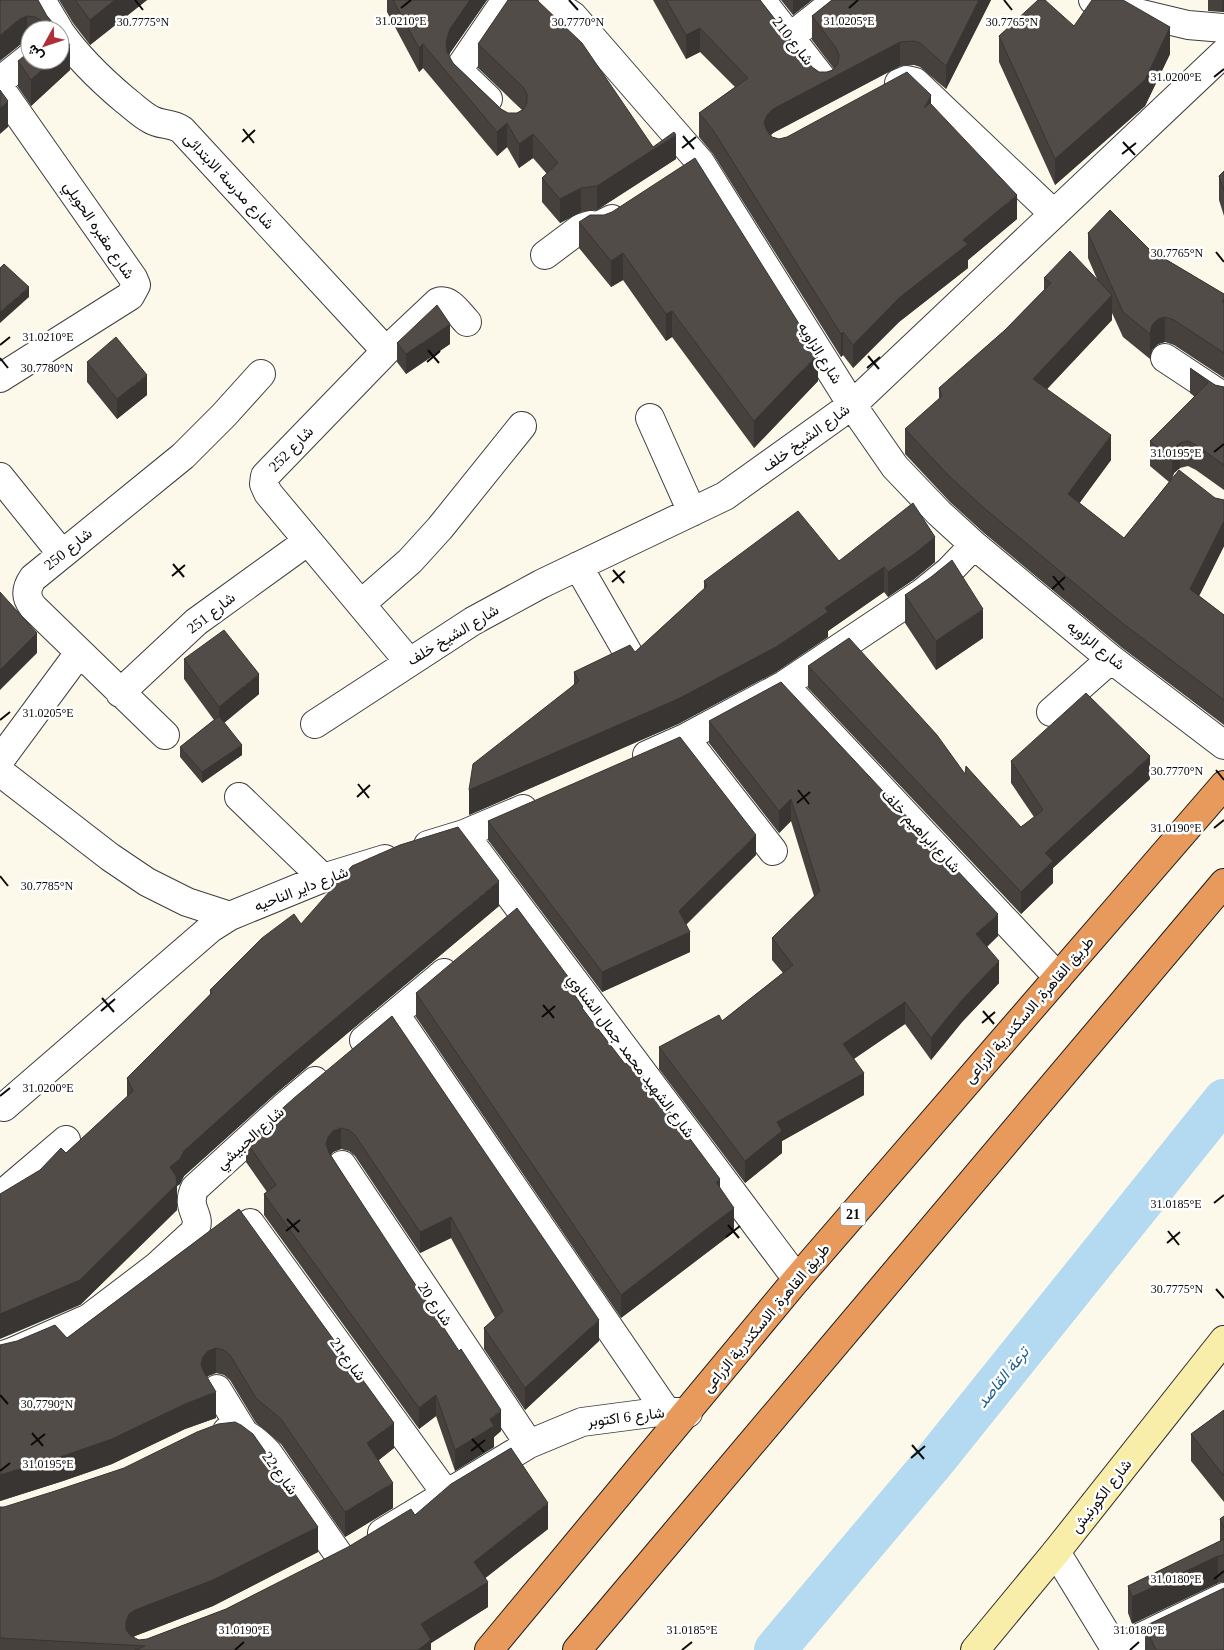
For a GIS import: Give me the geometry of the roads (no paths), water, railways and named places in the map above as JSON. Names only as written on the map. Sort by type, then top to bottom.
[{"type":"highway","name":"طريق القاهرة, الاسكندرية الزراعى","points":[[489,1650],[677,1412],[797,1279],[1224,785]]},
{"type":"highway","points":[[577,1650],[1224,883]]},
{"type":"street","name":"شارع مدرسة الابتدائى","points":[[41,0],[53,20]]},
{"type":"street","points":[[505,116],[464,76],[461,70],[463,62],[506,0]]},
{"type":"street","name":"شارع الزاويه","points":[[549,0],[581,8],[700,162],[852,405],[895,467],[939,513],[974,545],[1111,659],[1224,745]]},
{"type":"street","name":"شارع 210","points":[[762,0],[824,81]]},
{"type":"street","points":[[790,36],[838,0]]},
{"type":"street","points":[[1093,0],[1188,25],[1224,28]]},
{"type":"street","name":"شارع مدرسة الابتدائى","points":[[70,46],[79,58],[106,84],[148,118],[161,124],[168,123],[182,130],[386,350]]},
{"type":"street","name":"شارع الشيخ خلف","points":[[315,724],[409,662],[498,607],[541,584],[725,496],[852,405],[1224,53]]},
{"type":"street","points":[[0,81],[20,65]]},
{"type":"street","points":[[874,97],[906,80],[915,82],[1054,214]]},
{"type":"street","name":"شارع مقبره الحويلي","points":[[0,88],[136,285],[130,296],[2,373]]},
{"type":"street","points":[[676,178],[700,162]]},
{"type":"street","points":[[545,255],[582,228],[603,225],[635,204]]},
{"type":"street","name":"شارع 252","points":[[409,662],[268,493],[264,484],[265,476],[386,350],[441,300],[448,302],[467,322]]},
{"type":"street","points":[[1165,358],[1224,397]]},
{"type":"street","name":"شارع 250","points":[[164,735],[33,607],[29,602],[27,589],[33,578],[183,456],[261,374]]},
{"type":"street","points":[[650,418],[692,512]]},
{"type":"street","points":[[361,604],[410,561],[440,528],[522,426]]},
{"type":"street","points":[[0,477],[62,554]]},
{"type":"street","name":"شارع 251","points":[[120,693],[196,622],[308,541]]},
{"type":"street","points":[[624,765],[685,738],[784,685],[922,593],[974,545]]},
{"type":"street","points":[[578,566],[628,653]]},
{"type":"street","points":[[0,760],[79,653]]},
{"type":"street","points":[[1051,712],[1111,659]]},
{"type":"street","name":"شارع ابراهيم خلف","points":[[784,685],[1058,977]]},
{"type":"street","points":[[685,738],[773,851]]},
{"type":"street","points":[[0,772],[110,857],[147,882],[188,902],[230,916]]},
{"type":"street","points":[[239,798],[323,878]]},
{"type":"street","name":"شارع داير الناحيه","points":[[4,1107],[211,928],[230,916],[323,878],[464,834],[544,799]]},
{"type":"street","name":"شارع الشهيد محمد جمال الشناوي","points":[[464,834],[797,1279]]},
{"type":"street","points":[[498,928],[520,909]]},
{"type":"street","name":"شارع الحبيشي","points":[[0,1356],[89,1318],[156,1268],[196,1228],[197,1217],[191,1206],[191,1199],[195,1188],[284,1107],[461,959]]},
{"type":"street","points":[[395,1014],[677,1412]]},
{"type":"street","points":[[0,1196],[66,1140]]},
{"type":"street","name":"شارع 20","points":[[342,1165],[528,1444]]},
{"type":"street","name":"شارع 21","points":[[250,1223],[447,1495]]},
{"type":"street","name":"شارع الكورنيش","points":[[975,1650],[1056,1552],[1224,1340]]},
{"type":"street","points":[[217,1388],[244,1433]]},
{"type":"street","name":"شارع 6 اكتوبر","points":[[315,1571],[341,1558],[447,1495],[528,1444],[582,1422],[677,1412]]},
{"type":"street","points":[[207,1437],[227,1431],[244,1433]]},
{"type":"street","name":"شارع 22","points":[[244,1433],[268,1453],[341,1558]]},
{"type":"street","points":[[1056,1552],[1116,1650],[1224,1597]]},
{"type":"waterway","name":"ترعة القاصد","points":[[775,1650],[931,1465],[1224,1100]]}]
